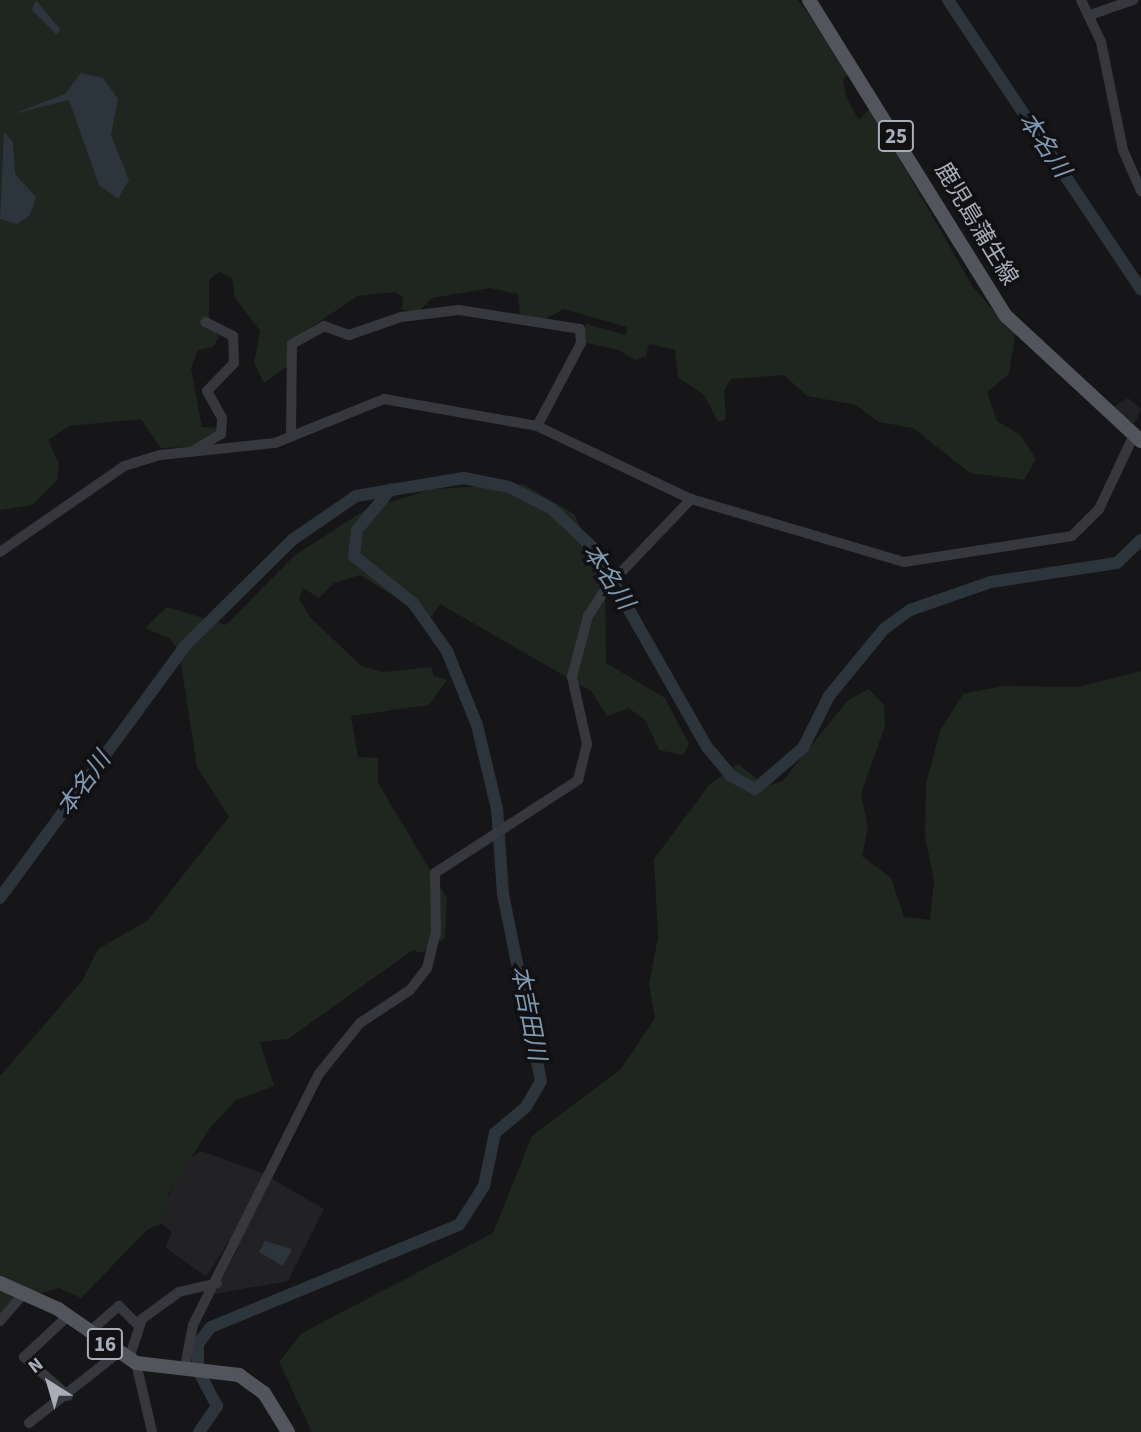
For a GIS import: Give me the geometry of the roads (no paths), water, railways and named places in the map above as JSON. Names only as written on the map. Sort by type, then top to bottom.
[{"type":"main road","name":"鹿児島蒲生線","points":[[809,0],[1006,316],[1138,438]]},
{"type":"main road","name":"16","points":[[0,1283],[25,1292],[68,1315],[128,1359],[211,1367],[257,1386],[288,1432]]},
{"type":"street","points":[[1081,0],[1090,15],[1127,164],[1141,191]]},
{"type":"street","points":[[1090,15],[1133,0]]},
{"type":"street","points":[[291,436],[292,344],[324,326],[349,335],[401,317],[459,310],[580,329],[581,343],[537,426]]},
{"type":"street","points":[[191,452],[220,434],[222,418],[206,391],[234,363],[233,336],[205,322]]},
{"type":"street","points":[[0,552],[124,466],[191,452],[246,449],[291,436],[384,400],[537,426],[691,499],[880,557],[940,561],[1061,540],[1081,531],[1099,509],[1138,438]]},
{"type":"street","points":[[190,1367],[190,1333],[324,1064],[360,1023],[410,989],[427,968],[436,933],[435,873],[493,832],[512,824],[570,789],[582,771],[587,744],[572,677],[588,616],[607,587],[691,499]]},
{"type":"street","points":[[152,1432],[128,1359],[137,1324],[178,1292],[217,1283]]},
{"type":"street","points":[[0,1321],[25,1292]]},
{"type":"street","points":[[89,1332],[118,1306],[137,1324]]},
{"type":"street","points":[[68,1315],[24,1357],[68,1396]]},
{"type":"street","points":[[29,1423],[128,1359]]},
{"type":"waterway","name":"本名川","points":[[948,0],[1141,289]]},
{"type":"waterway","name":"本名川","points":[[0,898],[186,645],[292,540],[356,496],[464,478],[509,487],[552,509],[595,550],[707,747],[731,776],[755,789],[803,748],[829,696],[884,629],[910,610],[991,582],[1117,563],[1141,540]]},
{"type":"waterway","name":"本吉田川","points":[[199,1432],[217,1406],[198,1371],[198,1344],[211,1327],[459,1225],[484,1186],[495,1133],[526,1107],[541,1081],[503,894],[497,809],[477,725],[447,651],[413,603],[354,556],[357,530],[391,489]]}]
